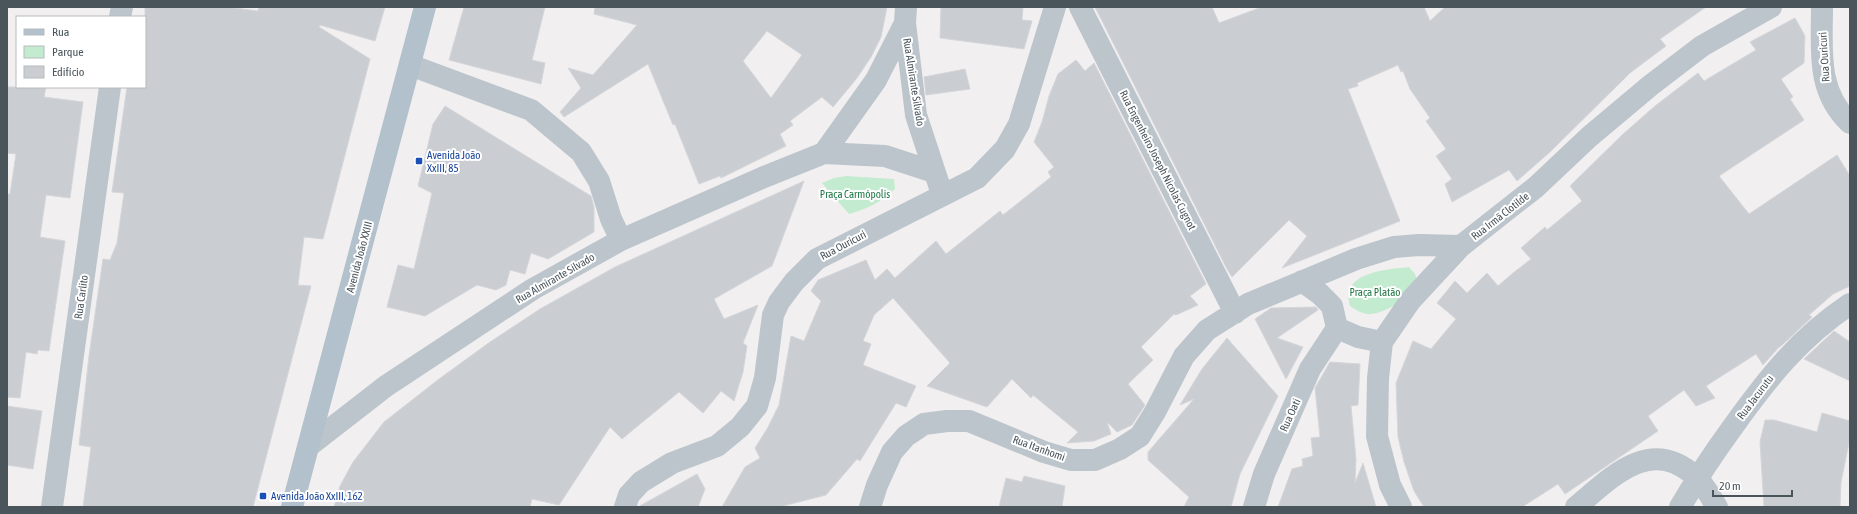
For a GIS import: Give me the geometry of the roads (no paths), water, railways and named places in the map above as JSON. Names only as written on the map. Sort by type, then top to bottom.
[{"type":"main road","name":"Avenida João XXIII","points":[[292,507],[310,445],[425,7]]},
{"type":"street","name":"Rua Ouricuri","points":[[625,507],[629,495],[641,482],[672,463],[717,446],[740,427],[757,406],[765,378],[773,315],[779,302],[794,282],[817,258],[942,194],[977,178],[1005,149],[1019,124],[1055,7]]},
{"type":"street","name":"Rua Engenheiro Joseph Nicolas Cugnot","points":[[1080,7],[1235,312]]},
{"type":"street","name":"Rua Irmã Clotilde","points":[[1400,507],[1390,485],[1377,436],[1378,378],[1382,342],[1410,302],[1461,246],[1536,187],[1589,138],[1651,85],[1702,46],[1761,11],[1771,7]]},
{"type":"street","name":"Rua Ouricuri","points":[[1822,7],[1824,82],[1832,101],[1850,123]]},
{"type":"street","name":"Rua Almirante Silvado","points":[[906,15],[916,115],[942,194]]},
{"type":"street","name":"Rua Almirante Silvado","points":[[824,153],[876,80],[906,15]]},
{"type":"street","points":[[410,65],[531,110],[581,152],[599,181],[611,219],[621,240]]},
{"type":"street","name":"Rua Carlito","points":[[52,507],[110,88]]},
{"type":"street","name":"Rua Almirante Silvado","points":[[310,445],[392,382],[533,289],[621,240],[764,177],[824,153],[885,156],[934,172]]},
{"type":"street","points":[[1302,281],[1356,259],[1394,247],[1419,245],[1461,246]]},
{"type":"street","points":[[1302,281],[1320,294],[1332,306],[1338,328],[1358,337],[1382,342]]},
{"type":"street","name":"Rua Itanhomi","points":[[870,507],[877,485],[892,452],[906,436],[924,424],[947,421],[969,421],[1044,452],[1071,460],[1095,460],[1120,449],[1140,436],[1155,412],[1184,356],[1207,330],[1248,304],[1302,281]]},
{"type":"street","name":"Rua Jacurutu","points":[[1680,507],[1697,478],[1768,378],[1812,332],[1850,304]]},
{"type":"street","name":"Rua Oati","points":[[1254,507],[1264,474],[1310,369],[1338,328]]},
{"type":"street","points":[[1576,507],[1612,478],[1635,462],[1656,459],[1675,462],[1697,478],[1717,507]]},
{"type":"place","name":"Avenida João XxIII, 85","points":[[419,161]]},
{"type":"place","name":"Avenida João XxIII, 162","points":[[263,496]]},
{"type":"park label","name":"Praça Carmópolis","points":[[855,194]]},
{"type":"park label","name":"Praça Platão","points":[[1375,292]]}]
